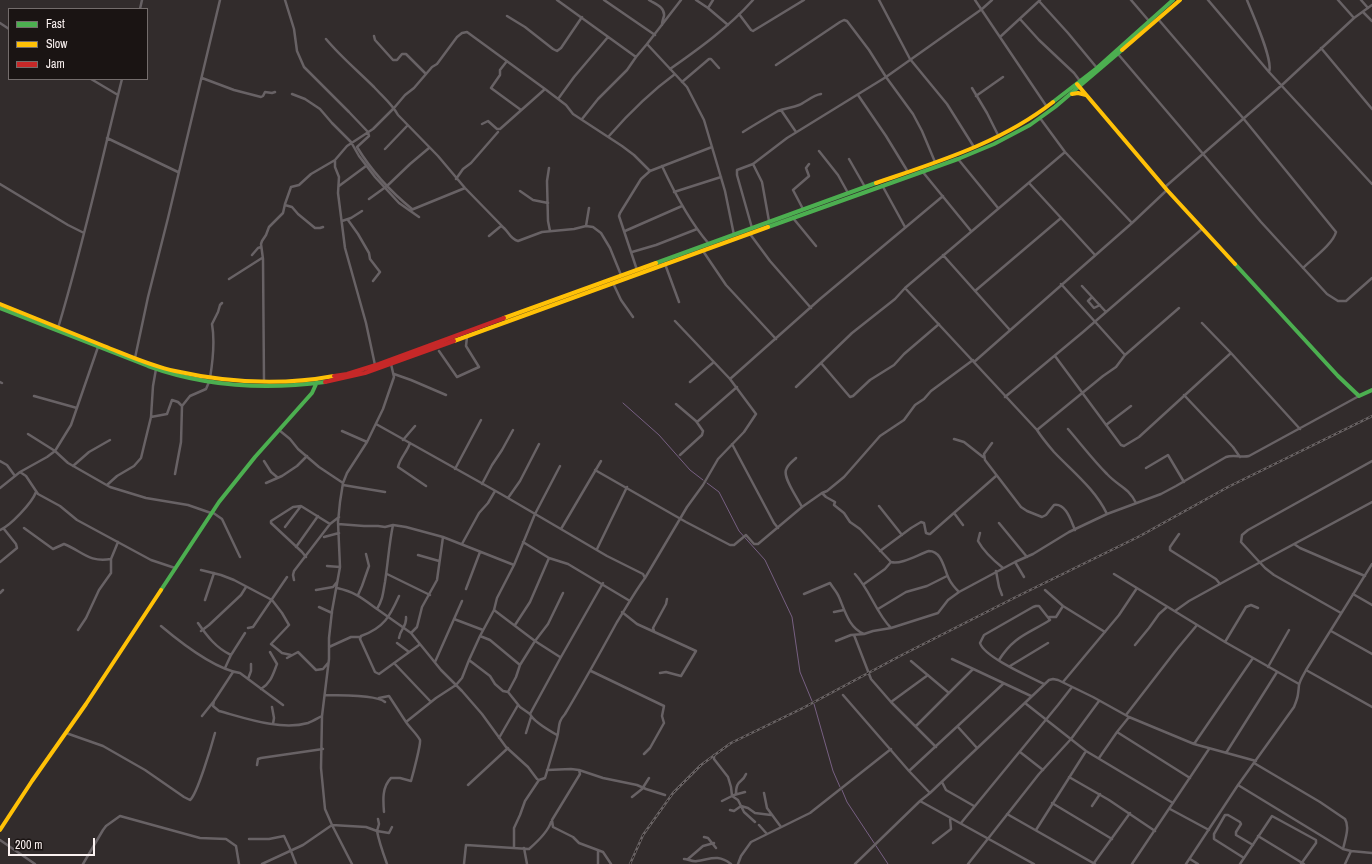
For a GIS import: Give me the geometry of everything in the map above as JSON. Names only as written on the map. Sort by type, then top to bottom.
[{"type":"main road","points":[[0,304],[98,347],[174,371],[209,380],[278,383],[318,381],[347,374],[709,244],[749,233],[980,150],[1007,138],[1039,118],[1070,94],[1079,84],[1173,0]]},
{"type":"main road","points":[[0,308],[58,329],[173,375],[247,386],[273,387],[348,378],[392,364],[613,284],[703,250],[769,221],[908,172],[999,137],[1018,127],[1079,84],[1180,0]]},
{"type":"main road","points":[[1079,84],[1086,95],[1166,188],[1338,376],[1359,396],[1372,390]]},
{"type":"main road","points":[[1070,94],[1078,93],[1086,95]]},
{"type":"main road","points":[[0,830],[176,568],[211,512],[241,473],[312,393],[318,381]]},
{"type":"street","points":[[135,359],[148,297],[220,0]]},
{"type":"street","points":[[285,0],[294,29],[297,51],[304,67],[368,132],[369,136],[356,147],[399,203],[418,217]]},
{"type":"street","points":[[557,0],[636,57]]},
{"type":"street","points":[[604,0],[655,35]]},
{"type":"street","points":[[649,0],[663,10],[664,15],[662,27]]},
{"type":"street","points":[[582,119],[598,99],[627,70],[636,57],[662,27],[681,0]]},
{"type":"street","points":[[696,0],[728,25]]},
{"type":"street","points":[[708,8],[713,0]]},
{"type":"street","points":[[670,69],[691,55],[728,25],[753,0]]},
{"type":"street","points":[[739,14],[753,31],[804,0]]},
{"type":"street","points":[[879,0],[910,59],[918,67],[946,104],[974,147]]},
{"type":"street","points":[[975,0],[1047,107]]},
{"type":"street","points":[[752,228],[737,171],[738,169],[753,164],[782,141],[886,77],[982,9],[992,0]]},
{"type":"street","points":[[1131,0],[1149,21]]},
{"type":"street","points":[[1208,0],[1269,72],[1372,184]]},
{"type":"street","points":[[1247,0],[1266,50],[1270,67],[1269,72]]},
{"type":"street","points":[[1338,0],[1354,18]]},
{"type":"street","points":[[1361,0],[1368,8]]},
{"type":"street","points":[[1000,38],[1040,1],[1097,68]]},
{"type":"street","points":[[595,470],[680,519],[730,545],[734,545],[746,535],[755,545],[778,528],[802,507],[827,491],[844,477],[880,436],[904,420],[916,405],[931,391],[973,361],[1132,223],[1166,188],[1204,153],[1282,85],[1354,18],[1372,5]]},
{"type":"street","points":[[1363,12],[1372,21]]},
{"type":"street","points":[[507,16],[525,26],[557,51],[561,48],[582,17]]},
{"type":"street","points":[[1020,19],[1039,40],[1074,73],[1079,84]]},
{"type":"street","points":[[1158,19],[1243,118],[1336,232],[1330,242],[1303,268]]},
{"type":"street","points":[[776,65],[844,20],[847,21],[913,114],[935,162]]},
{"type":"street","points":[[264,382],[263,259],[261,247],[262,241],[269,227],[283,213],[291,187],[299,185],[311,174],[335,160],[347,146],[373,129],[405,95],[414,88],[444,55],[457,37],[464,32],[467,32],[477,38],[545,89],[568,107],[573,114],[609,136],[634,155],[650,171]]},
{"type":"street","points":[[374,36],[375,40],[393,60],[397,60],[402,54],[406,54],[426,74]]},
{"type":"street","points":[[558,99],[574,76],[608,37]]},
{"type":"street","points":[[326,39],[394,108],[407,126],[438,156],[465,188],[503,227],[511,238],[518,241],[536,233],[574,229],[586,226],[593,227],[601,233],[610,248],[621,276]]},
{"type":"street","points":[[647,44],[690,91],[704,120],[721,177],[734,237]]},
{"type":"street","points":[[1321,48],[1372,109]]},
{"type":"street","points":[[1118,53],[1261,222],[1327,294],[1338,301],[1346,301],[1372,278]]},
{"type":"street","points":[[682,82],[709,59],[711,59],[719,68]]},
{"type":"street","points":[[507,61],[500,70],[500,74],[491,88],[521,110]]},
{"type":"street","points":[[609,136],[633,108],[675,74]]},
{"type":"street","points":[[202,78],[234,90],[261,97],[265,92],[272,94],[275,92]]},
{"type":"street","points":[[976,96],[1003,78]]},
{"type":"street","points":[[93,80],[118,95]]},
{"type":"street","points":[[58,329],[84,234],[122,80]]},
{"type":"street","points":[[972,88],[999,137]]},
{"type":"street","points":[[482,124],[488,121],[496,128],[500,129],[545,89]]},
{"type":"street","points":[[292,94],[305,99],[320,109],[332,124],[352,142],[366,166],[386,187],[412,209]]},
{"type":"street","points":[[743,132],[781,110],[799,105],[805,100],[821,94]]},
{"type":"street","points":[[858,95],[908,172]]},
{"type":"street","points":[[781,110],[796,132]]},
{"type":"street","points":[[1039,118],[1065,152],[1132,223]]},
{"type":"street","points":[[385,149],[407,126]]},
{"type":"street","points":[[456,178],[498,132]]},
{"type":"street","points":[[107,138],[178,172]]},
{"type":"street","points":[[637,270],[619,216],[620,213],[641,179],[650,171],[712,147]]},
{"type":"street","points":[[368,199],[386,187],[429,148]]},
{"type":"street","points":[[819,151],[838,175],[848,193]]},
{"type":"street","points":[[796,387],[852,333],[895,299],[905,288],[943,255],[1065,152]]},
{"type":"street","points":[[958,158],[998,208]]},
{"type":"street","points":[[335,160],[335,167],[339,177],[338,186],[342,229],[349,266],[366,323],[375,365]]},
{"type":"street","points":[[849,160],[865,187]]},
{"type":"street","points":[[753,164],[762,182],[769,221]]},
{"type":"street","points":[[803,209],[793,190],[809,176],[806,168],[809,164]]},
{"type":"street","points":[[338,186],[366,166]]},
{"type":"street","points":[[662,166],[682,206],[709,244]]},
{"type":"street","points":[[549,168],[547,181],[548,221],[550,231]]},
{"type":"street","points":[[922,171],[971,231]]},
{"type":"street","points":[[674,192],[721,177]]},
{"type":"street","points":[[1029,183],[1095,255]]},
{"type":"street","points":[[0,184],[84,234]]},
{"type":"street","points":[[882,185],[905,227]]},
{"type":"street","points":[[409,210],[465,188]]},
{"type":"street","points":[[520,191],[533,200],[548,203]]},
{"type":"street","points":[[730,378],[943,196]]},
{"type":"street","points":[[285,205],[292,207],[315,228],[323,227]]},
{"type":"street","points":[[625,231],[682,206]]},
{"type":"street","points":[[586,226],[589,208]]},
{"type":"street","points":[[342,220],[348,220],[362,211]]},
{"type":"street","points":[[793,217],[816,246]]},
{"type":"street","points":[[975,291],[1061,218]]},
{"type":"street","points":[[348,220],[369,253],[370,259],[380,272],[373,281]]},
{"type":"street","points":[[489,236],[499,227],[503,227]]},
{"type":"street","points":[[1005,397],[1055,356],[1202,228]]},
{"type":"street","points":[[632,252],[656,245],[697,229]]},
{"type":"street","points":[[749,233],[770,261],[811,308]]},
{"type":"street","points":[[252,255],[258,248],[261,247]]},
{"type":"street","points":[[703,250],[726,285],[776,339]]},
{"type":"street","points":[[943,255],[1009,329]]},
{"type":"street","points":[[229,279],[262,258],[263,259]]},
{"type":"street","points":[[665,264],[679,302]]},
{"type":"street","points":[[613,284],[621,300],[633,317]]},
{"type":"street","points":[[1061,284],[1125,355]]},
{"type":"street","points":[[1082,286],[1106,312]]},
{"type":"street","points":[[905,288],[1037,430],[1054,452],[1096,495],[1107,514]]},
{"type":"street","points":[[1092,297],[1088,301],[1091,306],[1094,308],[1100,305]]},
{"type":"street","points":[[175,474],[181,442],[182,406],[190,396],[206,389],[213,359],[212,324],[222,303]]},
{"type":"street","points":[[1037,430],[1116,367],[1125,355],[1179,308]]},
{"type":"street","points":[[514,847],[514,828],[524,801],[539,780],[545,778],[558,735],[561,718],[565,714],[591,671],[622,612],[630,601],[632,594],[645,578],[692,498],[703,485],[718,459],[745,430],[756,414],[737,386],[675,321]]},
{"type":"street","points":[[1202,323],[1231,352],[1300,429]]},
{"type":"street","points":[[821,363],[845,391],[850,396],[853,396],[870,380],[894,365],[904,354],[939,324]]},
{"type":"street","points":[[440,351],[457,377],[479,366],[466,346],[467,336]]},
{"type":"street","points":[[0,488],[20,472],[55,451],[71,425],[98,347]]},
{"type":"street","points":[[1055,356],[1121,445],[1125,446],[1139,437],[1231,352]]},
{"type":"street","points":[[690,382],[714,362]]},
{"type":"street","points":[[352,864],[325,809],[321,768],[323,749],[322,716],[329,662],[332,613],[340,567],[338,524],[343,484],[347,473],[367,442],[385,403],[394,374],[392,364]]},
{"type":"street","points":[[107,485],[117,476],[134,466],[141,458],[151,417],[153,386],[156,369]]},
{"type":"street","points":[[394,374],[446,395]]},
{"type":"street","points":[[696,421],[697,422],[700,420],[737,386]]},
{"type":"street","points":[[1184,395],[1233,447],[1240,457]]},
{"type":"street","points":[[34,396],[77,408]]},
{"type":"street","points":[[836,641],[851,635],[864,634],[891,628],[938,613],[948,600],[959,592],[1075,530],[1107,514],[1161,494],[1226,457],[1249,456],[1359,396]]},
{"type":"street","points":[[151,417],[167,414],[172,400],[178,402],[182,406]]},
{"type":"street","points":[[676,404],[696,421],[702,431],[702,435],[680,454]]},
{"type":"street","points":[[1106,425],[1131,406]]},
{"type":"street","points":[[455,469],[480,420]]},
{"type":"street","points":[[376,424],[495,490],[561,530],[643,574],[645,578]]},
{"type":"street","points":[[403,440],[415,426]]},
{"type":"street","points":[[279,429],[306,456],[343,484],[385,492]]},
{"type":"street","points":[[1068,429],[1106,473],[1131,494],[1136,503]]},
{"type":"street","points":[[482,484],[513,430]]},
{"type":"street","points":[[342,431],[367,442]]},
{"type":"street","points":[[28,434],[55,451],[65,461],[107,485],[146,498],[188,505],[211,512],[222,519],[240,557]]},
{"type":"street","points":[[954,439],[964,442],[984,457],[996,476],[1024,509],[1042,517],[1046,515],[1054,505],[1060,505],[1075,530]]},
{"type":"street","points":[[74,466],[89,452],[110,440]]},
{"type":"street","points":[[410,443],[408,450],[398,467],[426,486]]},
{"type":"street","points":[[984,457],[984,454],[992,443]]},
{"type":"street","points":[[508,498],[520,481],[540,444]]},
{"type":"street","points":[[732,444],[778,528]]},
{"type":"street","points":[[1146,468],[1168,455],[1184,482]]},
{"type":"street","points":[[266,483],[278,478],[297,466],[306,456]]},
{"type":"street","points":[[796,458],[787,467],[785,474],[787,481],[802,507]]},
{"type":"street","points":[[0,461],[7,465],[15,476]]},
{"type":"street","points":[[264,461],[271,472],[278,478]]},
{"type":"street","points":[[561,530],[601,461]]},
{"type":"street","points":[[1340,613],[1274,575],[1241,542],[1241,538],[1243,534],[1372,461]]},
{"type":"street","points":[[406,722],[431,702],[456,685],[462,678],[480,636],[494,610],[497,598],[514,565],[535,514],[560,466]]},
{"type":"street","points":[[26,476],[27,469]]},
{"type":"street","points":[[20,472],[26,476],[36,492],[60,506],[77,520],[151,560],[176,568]]},
{"type":"street","points":[[880,551],[921,522],[924,523],[926,533],[930,534],[996,476]]},
{"type":"street","points":[[597,549],[626,487]]},
{"type":"street","points":[[462,544],[495,490]]},
{"type":"street","points":[[0,530],[4,529],[20,514],[34,497],[36,492]]},
{"type":"street","points":[[822,493],[835,502],[834,505],[844,513],[850,522],[860,529],[891,562],[894,563],[911,559],[931,550],[936,553],[940,557],[949,579],[959,592]]},
{"type":"street","points":[[34,497],[39,494]]},
{"type":"street","points":[[1175,611],[1189,601],[1372,502]]},
{"type":"street","points":[[306,557],[270,522],[293,507],[301,506],[330,524]]},
{"type":"street","points":[[285,527],[301,506]]},
{"type":"street","points":[[879,506],[902,535]]},
{"type":"street","points":[[954,513],[963,525]]},
{"type":"street","points":[[296,547],[318,516]]},
{"type":"street","points":[[294,580],[294,570],[306,557],[330,524],[339,516]]},
{"type":"street","points":[[999,523],[1027,557]]},
{"type":"street","points":[[338,524],[364,526],[393,525],[406,527],[443,537],[514,565]]},
{"type":"street","points":[[377,609],[382,601],[393,525]]},
{"type":"street","points":[[24,528],[53,548],[64,544],[89,557],[99,560],[111,559]]},
{"type":"street","points":[[0,562],[17,548],[16,544],[4,529]]},
{"type":"street","points":[[324,537],[339,533]]},
{"type":"street","points":[[980,533],[978,540],[980,544],[1002,568]]},
{"type":"street","points":[[1179,534],[1170,547],[1170,550],[1216,579],[1220,584]]},
{"type":"street","points":[[411,633],[417,627],[422,607],[430,595],[436,580],[443,537]]},
{"type":"street","points":[[78,630],[86,618],[99,590],[111,573],[111,559],[118,542]]},
{"type":"street","points":[[523,542],[549,558],[568,564],[603,583],[630,601]]},
{"type":"street","points":[[1294,544],[1364,576]]},
{"type":"street","points":[[466,589],[480,552]]},
{"type":"street","points":[[358,595],[369,566],[366,554]]},
{"type":"street","points":[[418,556],[439,561]]},
{"type":"street","points":[[515,625],[530,602],[549,558]]},
{"type":"street","points":[[864,584],[875,577],[891,562]]},
{"type":"street","points":[[1015,562],[1024,577]]},
{"type":"street","points":[[1186,864],[1238,785],[1294,707],[1300,690],[1299,684],[1306,670],[1331,631],[1340,613],[1372,564]]},
{"type":"street","points":[[327,566],[340,567]]},
{"type":"street","points":[[201,570],[228,578],[272,600],[290,624],[271,644],[282,653],[291,655]]},
{"type":"street","points":[[996,571],[1002,595]]},
{"type":"street","points":[[205,600],[214,573]]},
{"type":"street","points":[[387,574],[430,595]]},
{"type":"street","points":[[855,574],[864,584],[885,622],[891,628]]},
{"type":"street","points":[[1114,574],[1224,642],[1299,684]]},
{"type":"street","points":[[878,609],[906,592],[927,586],[948,576]]},
{"type":"street","points":[[248,628],[253,627],[287,578]]},
{"type":"street","points":[[316,590],[333,587],[338,581]]},
{"type":"street","points":[[526,732],[531,715],[560,657],[603,583]]},
{"type":"street","points":[[804,594],[830,583],[855,629],[864,634]]},
{"type":"street","points":[[202,630],[240,595],[246,586]]},
{"type":"street","points":[[337,588],[349,590],[358,595],[411,633],[419,645],[482,714],[499,738],[539,780]]},
{"type":"street","points":[[1063,682],[1119,615],[1137,588]]},
{"type":"street","points":[[0,593],[3,590]]},
{"type":"street","points":[[1045,590],[1063,606],[1105,632]]},
{"type":"street","points":[[508,692],[520,666],[535,641],[548,624],[563,593]]},
{"type":"street","points":[[1353,594],[1372,605]]},
{"type":"street","points":[[329,647],[351,637],[360,637],[371,632],[389,617],[399,596]]},
{"type":"street","points":[[654,631],[653,628],[666,604],[667,599]]},
{"type":"street","points":[[435,662],[462,601]]},
{"type":"street","points":[[1224,642],[1246,607],[1251,605],[1258,608]]},
{"type":"street","points":[[999,660],[1004,652],[1016,640],[1050,619],[1039,606],[1035,606],[984,635],[980,642],[983,649],[999,660],[1044,684]]},
{"type":"street","points":[[1048,617],[1056,617],[1063,606]]},
{"type":"street","points":[[1135,645],[1167,606]]},
{"type":"street","points":[[319,607],[332,613]]},
{"type":"street","points":[[494,610],[535,641],[560,657]]},
{"type":"street","points":[[834,612],[844,610]]},
{"type":"street","points":[[622,612],[631,620],[696,651],[681,676],[666,672],[660,673]]},
{"type":"street","points":[[399,638],[407,622],[406,617]]},
{"type":"street","points":[[454,619],[483,630]]},
{"type":"street","points":[[198,623],[216,646],[232,655]]},
{"type":"street","points":[[1126,715],[1197,625]]},
{"type":"street","points":[[160,626],[191,649],[212,662],[234,672],[240,673],[283,705]]},
{"type":"street","points":[[1268,667],[1289,630]]},
{"type":"street","points":[[1331,631],[1372,654]]},
{"type":"street","points":[[225,668],[245,633]]},
{"type":"street","points":[[854,635],[871,679],[891,702],[936,747]]},
{"type":"street","points":[[480,636],[490,640],[520,666]]},
{"type":"street","points":[[360,637],[376,673],[379,674],[419,645]]},
{"type":"street","points":[[397,643],[409,653]]},
{"type":"street","points":[[1010,667],[1048,643]]},
{"type":"street","points":[[261,689],[271,680],[277,664],[270,652]]},
{"type":"street","points":[[287,658],[298,652],[316,670],[323,669],[329,662]]},
{"type":"street","points":[[1194,744],[1252,658]]},
{"type":"street","points":[[952,659],[1031,696]]},
{"type":"street","points":[[469,660],[490,676],[503,691],[508,692],[518,705],[546,729],[558,735]]},
{"type":"street","points":[[911,661],[949,693]]},
{"type":"street","points":[[394,663],[431,702]]},
{"type":"street","points":[[248,679],[251,671],[251,664]]},
{"type":"street","points":[[916,726],[973,669]]},
{"type":"street","points":[[1306,670],[1372,707]]},
{"type":"street","points":[[591,671],[664,706],[662,716],[664,723],[652,745],[644,754]]},
{"type":"street","points":[[202,716],[234,672]]},
{"type":"street","points":[[1226,753],[1277,672]]},
{"type":"street","points":[[891,702],[928,675]]},
{"type":"street","points":[[855,864],[1031,696],[1052,679],[1063,682],[1129,717],[1194,744],[1255,762],[1345,819],[1347,828],[1343,848]]},
{"type":"street","points":[[909,771],[1004,684]]},
{"type":"street","points":[[960,823],[1072,687]]},
{"type":"street","points":[[325,695],[350,695],[379,699],[385,702]]},
{"type":"street","points":[[843,695],[930,793]]},
{"type":"street","points":[[379,699],[389,696],[420,741],[420,747],[411,781],[400,778],[390,778],[386,784],[384,791],[384,812]]},
{"type":"street","points":[[214,701],[214,706],[219,711],[273,724],[298,725],[308,723],[322,716]]},
{"type":"street","points":[[968,864],[1043,770],[1071,739],[1100,701]]},
{"type":"street","points":[[1025,703],[1086,751],[1173,803]]},
{"type":"street","points":[[499,738],[518,705]]},
{"type":"street","points":[[272,707],[274,718],[273,724]]},
{"type":"street","points":[[1099,758],[1129,717]]},
{"type":"street","points":[[958,727],[977,748]]},
{"type":"street","points":[[66,733],[103,746],[145,770],[190,800],[194,796],[211,750],[215,732]]},
{"type":"street","points":[[1117,732],[1190,778]]},
{"type":"street","points":[[468,785],[508,748]]},
{"type":"street","points":[[257,765],[258,759],[261,758],[323,749]]},
{"type":"street","points":[[738,864],[751,842],[810,813],[891,749]]},
{"type":"street","points":[[1132,864],[1209,749]]},
{"type":"street","points":[[1036,830],[1086,751]]},
{"type":"street","points":[[1020,752],[1043,770]]},
{"type":"street","points":[[714,755],[714,759],[728,777],[732,796],[738,800],[747,815],[755,822]]},
{"type":"street","points":[[547,770],[579,770],[604,778],[637,785],[665,796]]},
{"type":"street","points":[[464,864],[466,845],[529,848],[533,845],[551,825],[552,820],[580,774],[579,770]]},
{"type":"street","points":[[736,794],[735,789],[746,774]]},
{"type":"street","points":[[1069,777],[1100,794],[1155,831]]},
{"type":"street","points":[[632,797],[643,788],[649,778]]},
{"type":"street","points":[[942,782],[946,790],[974,806]]},
{"type":"street","points":[[1238,785],[1343,848],[1351,851],[1372,853]]},
{"type":"street","points":[[722,801],[736,794],[745,792]]},
{"type":"street","points":[[764,793],[765,803],[781,827]]},
{"type":"street","points":[[1092,806],[1100,794]]},
{"type":"street","points":[[920,801],[1034,864]]},
{"type":"street","points":[[1052,804],[1112,839]]},
{"type":"street","points":[[741,806],[748,808],[755,813],[772,815]]},
{"type":"street","points":[[730,810],[734,811],[741,806]]},
{"type":"street","points":[[1170,809],[1209,830]]},
{"type":"street","points":[[1007,814],[1095,864],[1130,813]]},
{"type":"street","points":[[1244,858],[1214,839],[1214,834],[1226,815],[1230,815],[1241,824],[1236,832],[1236,835],[1253,845]]},
{"type":"street","points":[[83,864],[106,826],[120,816],[200,838],[226,839],[236,846],[239,864]]},
{"type":"street","points":[[1240,864],[1270,817],[1272,816],[1313,838],[1316,840],[1316,843],[1302,864],[1258,836]]},
{"type":"street","points":[[933,843],[951,829],[950,818]]},
{"type":"street","points":[[378,819],[378,840],[387,864]]},
{"type":"street","points":[[552,820],[553,827],[573,837],[580,843],[603,852],[611,864]]},
{"type":"street","points":[[262,864],[303,845],[332,825],[366,827],[389,833],[392,827]]},
{"type":"street","points":[[760,825],[767,834]]},
{"type":"street","points":[[249,839],[269,839],[283,836],[296,864]]},
{"type":"street","points":[[704,837],[708,838],[716,848]]},
{"type":"street","points":[[0,840],[35,864]]},
{"type":"street","points":[[688,859],[703,846],[713,843]]},
{"type":"street","points":[[524,848],[527,864]]},
{"type":"street","points":[[598,850],[598,864]]},
{"type":"street","points":[[1345,864],[1351,851]]},
{"type":"street","points":[[684,859],[696,862],[714,858],[722,858],[731,864]]},
{"type":"street","points":[[1190,859],[1198,864]]},
{"type":"waterway","points":[[623,403],[659,435],[690,470],[703,480]]},
{"type":"waterway","points":[[707,483],[719,492],[739,531],[765,560],[792,617],[800,672],[812,701]]},
{"type":"waterway","points":[[814,704],[833,771],[840,787]]},
{"type":"waterway","points":[[842,790],[847,802],[888,864]]},
{"type":"railway","points":[[630,864],[643,835],[673,793],[701,765],[731,743],[803,708],[900,656],[1016,597],[1140,536],[1228,487],[1372,416]]},
{"type":"traffic: fast","points":[[1053,102],[1097,68],[1173,0]]},
{"type":"traffic: fast","points":[[768,227],[958,159],[994,144],[1030,125],[1055,107],[1122,50]]},
{"type":"traffic: fast","points":[[656,263],[876,183]]},
{"type":"traffic: fast","points":[[1235,264],[1338,376],[1359,396],[1372,390]]},
{"type":"traffic: fast","points":[[0,308],[148,366],[170,373],[236,385],[280,386],[325,382]]},
{"type":"traffic: fast","points":[[161,590],[219,502],[255,457],[312,393],[317,382]]},
{"type":"traffic: slow","points":[[1122,50],[1180,0]]},
{"type":"traffic: slow","points":[[1077,84],[1167,190],[1235,264]]},
{"type":"traffic: slow","points":[[1072,94],[1078,93],[1086,95]]},
{"type":"traffic: slow","points":[[876,183],[945,159],[990,140],[1012,129],[1053,102]]},
{"type":"traffic: slow","points":[[454,341],[768,227]]},
{"type":"traffic: slow","points":[[504,318],[656,263]]},
{"type":"traffic: slow","points":[[0,304],[139,360],[175,371],[215,378],[254,382],[294,381],[334,376]]},
{"type":"traffic: slow","points":[[0,830],[86,704],[161,590]]},
{"type":"traffic: jam","points":[[334,376],[347,374],[379,364],[504,318]]},
{"type":"traffic: jam","points":[[325,382],[365,373],[454,341]]}]
